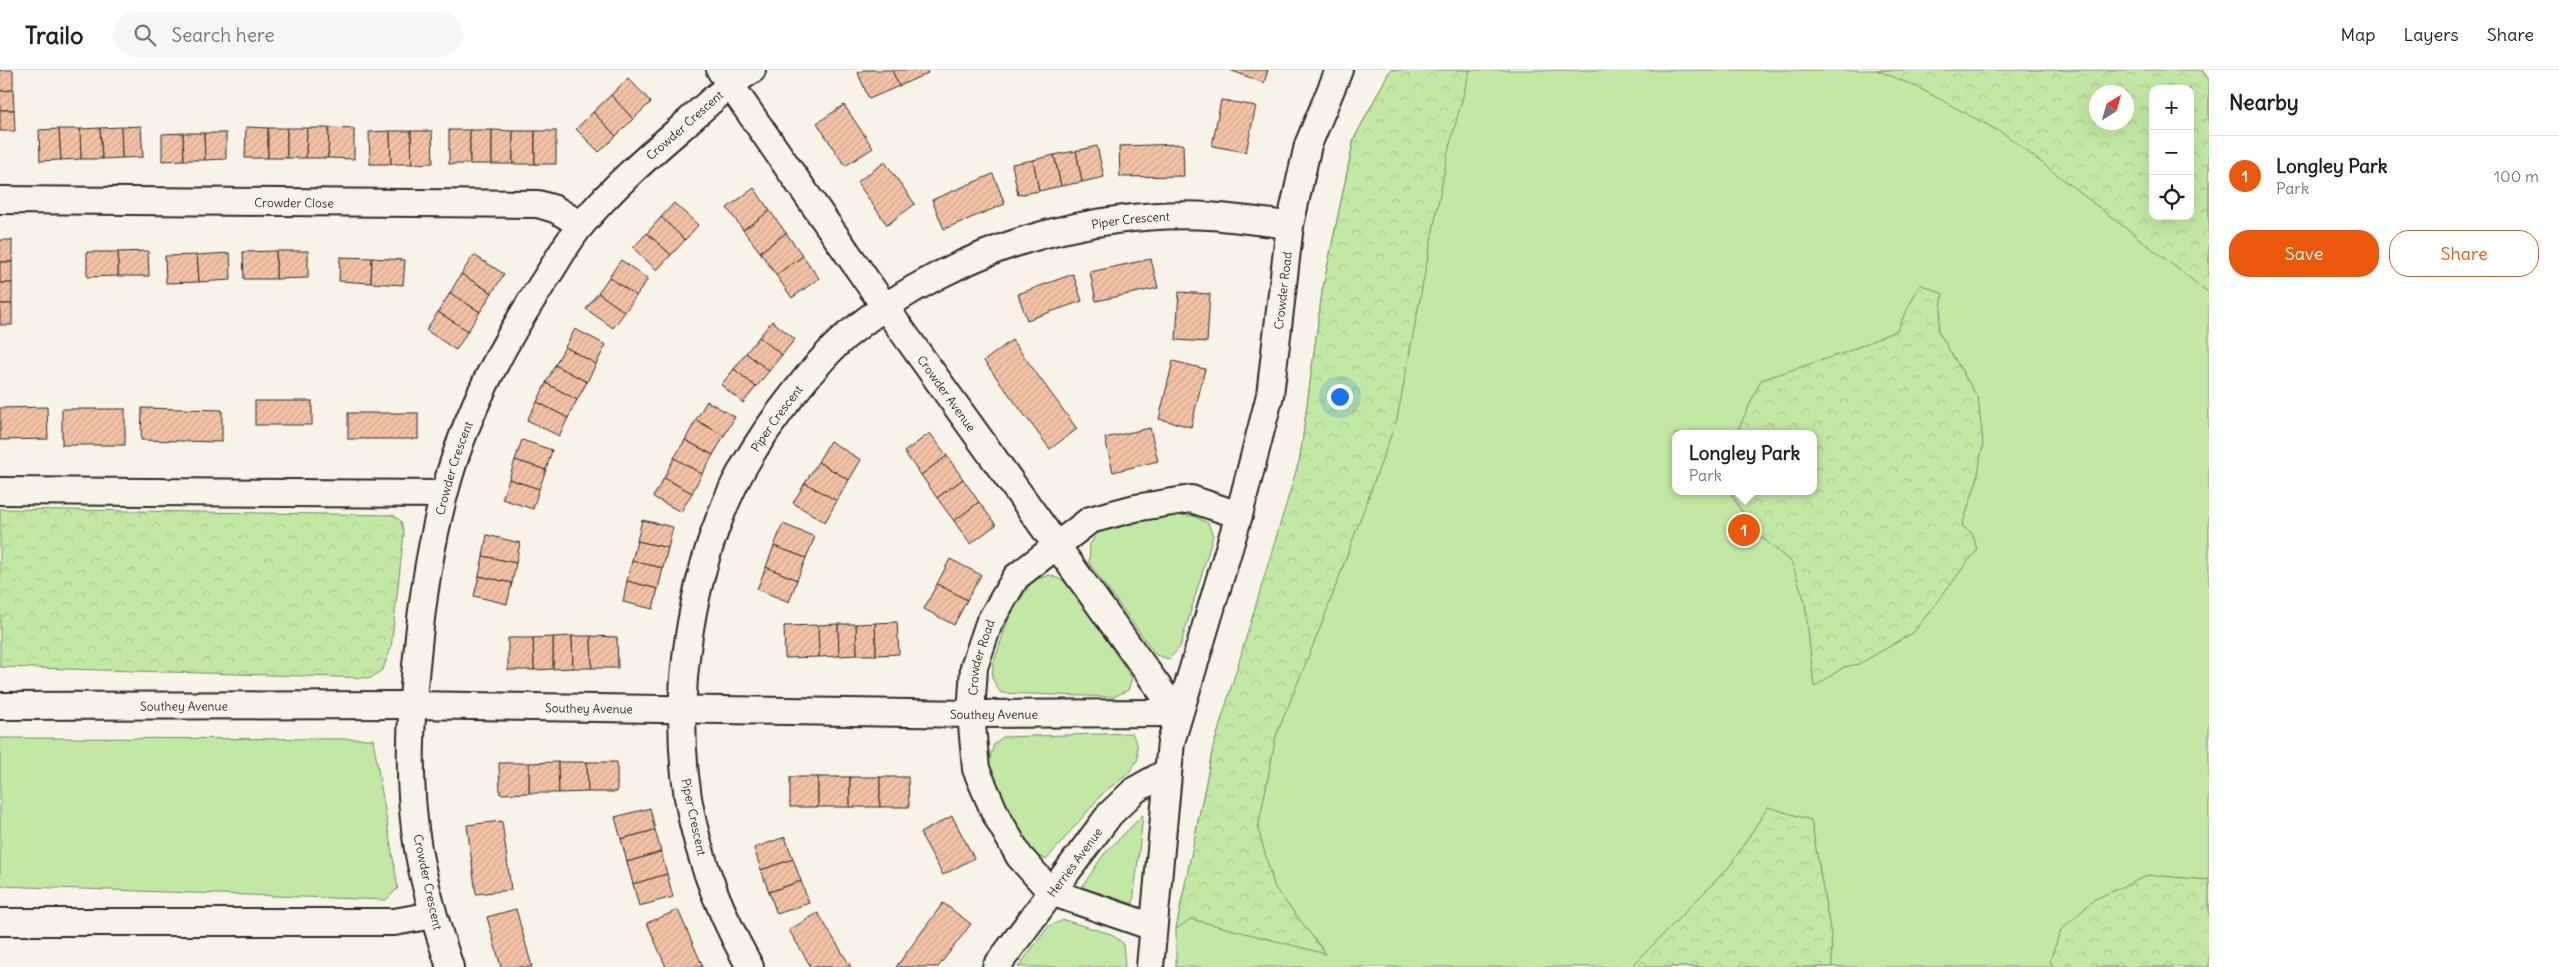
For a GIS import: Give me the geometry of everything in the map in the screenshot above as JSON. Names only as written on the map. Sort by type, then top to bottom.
[{"type":"street","name":"Crowder Road","points":[[1150,967],[1170,742],[1239,515],[1270,395],[1290,225],[1308,145],[1338,70]]},
{"type":"street","name":"Crowder Crescent","points":[[450,967],[433,915],[418,848],[411,780],[412,705],[420,623],[430,554],[444,494],[459,446],[502,349],[529,303],[581,225],[634,168],[734,75]]},
{"type":"street","name":"Crowder Avenue","points":[[734,75],[885,307],[1178,713]]},
{"type":"street","name":"Crowder Close","points":[[0,200],[538,204],[554,209],[581,225]]},
{"type":"street","name":"Piper Crescent","points":[[750,967],[730,931],[700,852],[685,775],[683,710],[687,639],[702,570],[734,486],[767,427],[810,373],[844,337],[885,307],[942,275],[993,251],[1051,233],[1103,223],[1159,216],[1209,216],[1290,225]]},
{"type":"street","points":[[0,491],[444,494]]},
{"type":"street","name":"Crowder Road","points":[[1153,927],[1051,892],[1019,856],[995,813],[976,769],[971,714],[974,667],[989,624],[1016,577],[1090,520],[1135,508],[1191,499],[1239,515]]},
{"type":"street","name":"Southey Avenue","points":[[0,706],[412,705],[971,714],[1178,713]]},
{"type":"street","name":"Herries Avenue","points":[[996,967],[1110,814],[1135,790],[1167,772]]},
{"type":"street","points":[[0,922],[386,922],[433,915]]},
{"type":"green space","points":[[1390,70],[2202,70],[2209,80],[2209,967],[1176,967],[1176,929],[1213,748],[1259,602],[1300,458],[1322,292],[1354,139]]},
{"type":"green space","points":[[1390,70],[1470,70],[1448,152],[1397,419],[1323,621],[1276,736],[1258,829],[1275,888],[1326,954],[1191,919],[1176,929],[1213,748],[1300,458],[1322,292],[1354,139]]},
{"type":"green space","points":[[1877,70],[2202,70],[2209,80],[2209,293],[2006,135],[1919,88]]},
{"type":"green space","points":[[1920,284],[1943,294],[1938,331],[1978,398],[1983,443],[1977,480],[1962,526],[1973,534],[1977,550],[1913,633],[1859,664],[1844,667],[1814,687],[1805,602],[1792,563],[1752,529],[1732,495],[1817,495],[1817,430],[1738,430],[1761,380],[1847,352],[1897,330]]},
{"type":"green space","points":[[0,509],[393,515],[401,521],[404,533],[391,648],[383,669],[371,678],[0,667]]},
{"type":"green space","points":[[1169,515],[1193,516],[1208,523],[1213,536],[1180,647],[1169,659],[1156,655],[1089,563],[1090,544],[1098,533],[1118,522]]},
{"type":"green space","points":[[1050,575],[1064,581],[1075,594],[1132,678],[1128,690],[1113,697],[1001,693],[992,678],[993,665],[1009,617],[1033,580]]},
{"type":"green space","points":[[1132,733],[1137,744],[1138,759],[1128,774],[1104,792],[1046,860],[1032,853],[1002,801],[989,762],[994,744],[1003,737]]},
{"type":"green space","points":[[0,738],[373,739],[398,888],[386,900],[0,886]]},
{"type":"green space","points":[[1768,807],[1811,820],[1831,935],[1832,967],[1634,967],[1635,963],[1729,867]]},
{"type":"green space","points":[[1143,815],[1133,904],[1082,887],[1104,854]]},
{"type":"green space","points":[[2149,875],[2209,880],[2209,967],[2053,967],[2050,960],[2061,930],[2095,899]]},
{"type":"green space","points":[[1064,920],[1111,934],[1123,943],[1125,967],[1018,967],[1049,926]]},
{"type":"building","points":[[0,70],[13,70],[13,90],[0,91]]},
{"type":"building","points":[[864,70],[892,70],[899,86],[869,99],[858,73]]},
{"type":"building","points":[[892,70],[926,70],[928,73],[899,86]]},
{"type":"building","points":[[1230,70],[1268,70],[1264,83]]},
{"type":"building","points":[[628,78],[651,102],[633,119],[611,95]]},
{"type":"building","points":[[13,90],[14,110],[0,110],[0,91]]},
{"type":"building","points":[[611,95],[633,119],[616,136],[593,112]]},
{"type":"building","points":[[1221,100],[1256,106],[1246,152],[1212,146]]},
{"type":"building","points":[[844,105],[873,148],[845,166],[817,123]]},
{"type":"building","points":[[0,110],[14,110],[15,131],[0,131]]},
{"type":"building","points":[[593,112],[616,136],[599,152],[576,129]]},
{"type":"building","points":[[141,126],[143,157],[122,158],[121,127]]},
{"type":"building","points":[[121,127],[122,158],[102,159],[100,128]]},
{"type":"building","points":[[246,127],[268,128],[268,158],[245,158]]},
{"type":"building","points":[[100,128],[102,159],[81,159],[80,129]]},
{"type":"building","points":[[268,128],[287,128],[287,158],[268,158]]},
{"type":"building","points":[[287,128],[307,128],[306,158],[287,158]]},
{"type":"building","points":[[307,128],[329,128],[328,158],[306,158]]},
{"type":"building","points":[[329,128],[354,129],[354,159],[328,158]]},
{"type":"building","points":[[59,129],[61,160],[40,161],[39,130]]},
{"type":"building","points":[[59,129],[80,129],[81,159],[61,160]]},
{"type":"building","points":[[449,130],[470,130],[470,164],[449,164]]},
{"type":"building","points":[[470,130],[492,130],[492,164],[470,164]]},
{"type":"building","points":[[492,130],[513,131],[513,164],[492,164]]},
{"type":"building","points":[[390,131],[391,164],[370,164],[369,132]]},
{"type":"building","points":[[390,131],[411,131],[412,164],[391,164]]},
{"type":"building","points":[[411,131],[432,131],[433,163],[412,164]]},
{"type":"building","points":[[513,131],[535,131],[535,164],[513,164]]},
{"type":"building","points":[[535,131],[556,131],[556,164],[535,164]]},
{"type":"building","points":[[183,133],[184,160],[162,161],[162,134]]},
{"type":"building","points":[[183,133],[204,133],[205,160],[184,160]]},
{"type":"building","points":[[204,133],[226,133],[226,159],[205,160]]},
{"type":"building","points":[[1183,144],[1184,176],[1120,177],[1119,146]]},
{"type":"building","points":[[1097,146],[1104,177],[1082,182],[1076,151]]},
{"type":"building","points":[[1076,151],[1082,182],[1061,186],[1054,155]]},
{"type":"building","points":[[1054,155],[1061,186],[1039,191],[1033,160]]},
{"type":"building","points":[[1033,160],[1039,191],[1018,195],[1012,164]]},
{"type":"building","points":[[885,162],[915,204],[887,225],[857,182]]},
{"type":"building","points":[[993,174],[1005,204],[944,229],[932,200]]},
{"type":"building","points":[[754,188],[770,211],[743,230],[727,208]]},
{"type":"building","points":[[674,203],[698,225],[685,240],[661,217]]},
{"type":"building","points":[[770,211],[786,233],[760,252],[743,230]]},
{"type":"building","points":[[661,217],[685,240],[671,255],[647,233]]},
{"type":"building","points":[[647,233],[671,255],[657,270],[633,248]]},
{"type":"building","points":[[786,233],[803,256],[776,275],[760,252]]},
{"type":"building","points":[[0,240],[12,240],[12,262],[0,262]]},
{"type":"building","points":[[148,251],[149,276],[118,276],[118,252]]},
{"type":"building","points":[[276,251],[308,251],[308,278],[276,279]]},
{"type":"building","points":[[276,251],[276,279],[244,279],[243,252]]},
{"type":"building","points":[[87,252],[118,252],[118,276],[87,277]]},
{"type":"building","points":[[230,253],[231,280],[199,282],[197,255]]},
{"type":"building","points":[[197,255],[199,282],[166,283],[165,256]]},
{"type":"building","points":[[474,255],[504,274],[492,293],[461,274]]},
{"type":"building","points":[[803,256],[819,278],[792,298],[776,275]]},
{"type":"building","points":[[340,257],[372,258],[371,283],[339,281]]},
{"type":"building","points":[[372,258],[405,260],[403,285],[371,283]]},
{"type":"building","points":[[1151,259],[1158,288],[1096,301],[1090,272]]},
{"type":"building","points":[[621,260],[648,279],[636,296],[609,277]]},
{"type":"building","points":[[0,262],[12,262],[12,283],[0,283]]},
{"type":"building","points":[[461,274],[492,293],[480,312],[450,293]]},
{"type":"building","points":[[1073,274],[1082,301],[1027,320],[1018,294]]},
{"type":"building","points":[[609,277],[636,296],[625,312],[598,293]]},
{"type":"building","points":[[0,283],[12,283],[12,304],[0,304]]},
{"type":"building","points":[[1179,292],[1210,294],[1207,342],[1176,340]]},
{"type":"building","points":[[450,293],[480,312],[468,331],[438,312]]},
{"type":"building","points":[[598,293],[625,312],[613,328],[586,309]]},
{"type":"building","points":[[0,304],[12,304],[12,325],[0,325]]},
{"type":"building","points":[[438,312],[468,331],[456,350],[426,330]]},
{"type":"building","points":[[772,321],[795,339],[782,355],[759,337]]},
{"type":"building","points":[[575,329],[606,345],[596,364],[565,347]]},
{"type":"building","points":[[759,337],[782,355],[769,371],[746,353]]},
{"type":"building","points":[[1012,340],[1077,429],[1050,449],[984,361]]},
{"type":"building","points":[[565,347],[596,364],[587,382],[555,365]]},
{"type":"building","points":[[746,353],[769,371],[756,387],[734,369]]},
{"type":"building","points":[[1173,361],[1205,369],[1191,427],[1159,419]]},
{"type":"building","points":[[555,365],[587,382],[577,400],[546,383]]},
{"type":"building","points":[[734,369],[756,387],[743,403],[721,385]]},
{"type":"building","points":[[546,383],[577,400],[568,418],[537,402]]},
{"type":"building","points":[[255,401],[312,401],[312,425],[255,425]]},
{"type":"building","points":[[707,401],[735,417],[724,436],[696,420]]},
{"type":"building","points":[[537,402],[568,418],[559,436],[527,420]]},
{"type":"building","points":[[47,407],[48,439],[0,440],[0,408]]},
{"type":"building","points":[[142,408],[222,410],[222,442],[141,440]]},
{"type":"building","points":[[62,409],[125,409],[125,445],[62,445]]},
{"type":"building","points":[[348,413],[418,413],[418,439],[348,439]]},
{"type":"building","points":[[696,420],[724,436],[713,455],[685,440]]},
{"type":"building","points":[[1150,428],[1158,461],[1113,472],[1105,438]]},
{"type":"building","points":[[930,433],[947,456],[921,475],[904,452]]},
{"type":"building","points":[[522,440],[552,450],[546,470],[515,460]]},
{"type":"building","points":[[685,440],[713,455],[702,474],[674,458]]},
{"type":"building","points":[[830,441],[861,460],[849,480],[818,462]]},
{"type":"building","points":[[947,456],[963,479],[937,498],[921,475]]},
{"type":"building","points":[[674,458],[702,474],[692,493],[664,478]]},
{"type":"building","points":[[515,460],[546,470],[539,489],[509,479]]},
{"type":"building","points":[[818,462],[849,480],[837,501],[805,483]]},
{"type":"building","points":[[664,478],[692,493],[681,512],[653,497]]},
{"type":"building","points":[[509,479],[539,489],[533,509],[502,499]]},
{"type":"building","points":[[963,479],[979,502],[954,521],[937,498]]},
{"type":"building","points":[[805,483],[837,501],[825,522],[793,503]]},
{"type":"building","points":[[979,502],[996,525],[970,544],[954,521]]},
{"type":"building","points":[[642,520],[673,527],[668,548],[637,541]]},
{"type":"building","points":[[783,524],[815,537],[806,558],[774,546]]},
{"type":"building","points":[[487,535],[520,543],[516,563],[483,556]]},
{"type":"building","points":[[637,541],[668,548],[663,568],[632,561]]},
{"type":"building","points":[[774,546],[806,558],[797,580],[766,567]]},
{"type":"building","points":[[483,556],[516,563],[512,583],[479,576]]},
{"type":"building","points":[[950,559],[981,575],[967,600],[937,584]]},
{"type":"building","points":[[632,561],[663,568],[658,589],[627,581]]},
{"type":"building","points":[[766,567],[797,580],[789,602],[757,589]]},
{"type":"building","points":[[479,576],[512,583],[507,604],[474,596]]},
{"type":"building","points":[[627,581],[658,589],[653,609],[623,602]]},
{"type":"building","points":[[937,584],[967,600],[954,625],[924,609]]},
{"type":"building","points":[[897,622],[899,654],[876,655],[875,623]]},
{"type":"building","points":[[875,623],[876,655],[857,655],[856,624]]},
{"type":"building","points":[[838,624],[839,656],[819,657],[818,625]]},
{"type":"building","points":[[838,624],[856,624],[857,655],[839,656]]},
{"type":"building","points":[[818,625],[819,657],[785,658],[784,626]]},
{"type":"building","points":[[572,636],[573,668],[553,669],[553,637]]},
{"type":"building","points":[[572,636],[591,636],[592,668],[573,668]]},
{"type":"building","points":[[591,636],[617,637],[618,668],[592,668]]},
{"type":"building","points":[[553,637],[553,669],[534,670],[533,638]]},
{"type":"building","points":[[508,638],[533,638],[534,670],[508,670]]},
{"type":"building","points":[[558,762],[559,793],[529,793],[529,763]]},
{"type":"building","points":[[558,762],[587,762],[588,792],[559,793]]},
{"type":"building","points":[[587,762],[617,762],[617,792],[588,792]]},
{"type":"building","points":[[499,763],[529,763],[529,793],[500,794]]},
{"type":"building","points":[[790,777],[818,777],[818,807],[790,807]]},
{"type":"building","points":[[818,777],[850,777],[850,807],[818,807]]},
{"type":"building","points":[[850,777],[880,777],[880,807],[850,807]]},
{"type":"building","points":[[880,777],[908,777],[909,807],[880,807]]},
{"type":"building","points":[[650,808],[655,830],[621,839],[615,817]]},
{"type":"building","points":[[952,816],[974,858],[943,875],[920,833]]},
{"type":"building","points":[[502,821],[511,890],[476,894],[467,825]]},
{"type":"building","points":[[655,830],[661,852],[627,862],[621,839]]},
{"type":"building","points":[[785,837],[793,859],[761,870],[754,848]]},
{"type":"building","points":[[661,852],[667,874],[633,884],[627,862]]},
{"type":"building","points":[[793,859],[801,881],[769,892],[761,870]]},
{"type":"building","points":[[667,874],[673,897],[639,906],[633,884]]},
{"type":"building","points":[[801,881],[809,903],[777,914],[769,892]]},
{"type":"building","points":[[943,903],[971,924],[938,967],[896,967]]},
{"type":"building","points":[[516,909],[532,967],[501,967],[487,917]]},
{"type":"building","points":[[678,910],[703,967],[666,967],[647,923]]},
{"type":"building","points":[[818,913],[851,967],[811,967],[789,930]]},
{"type":"place","name":"Longley Park","points":[[1744,530]]}]
